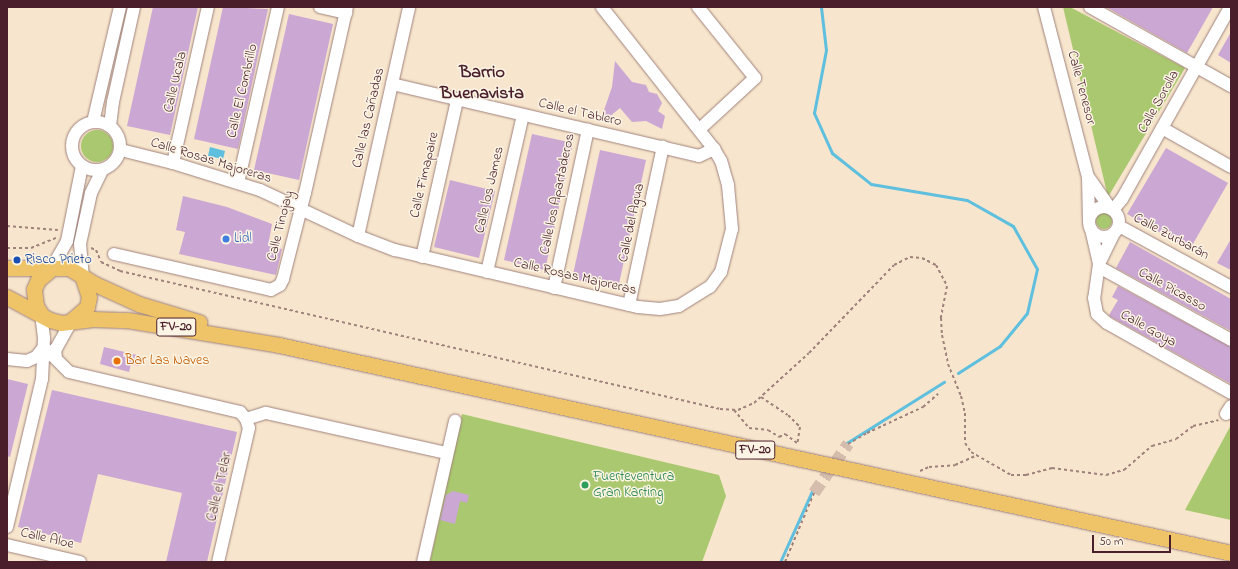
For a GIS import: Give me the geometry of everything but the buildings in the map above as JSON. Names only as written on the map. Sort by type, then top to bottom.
[{"type":"main road","name":"FV-20","points":[[7,268],[68,268],[83,278],[139,304],[279,345]]},
{"type":"main road","points":[[41,314],[36,306],[34,289],[38,280],[51,269]]},
{"type":"main road","points":[[72,320],[81,315],[89,297],[83,278]]},
{"type":"main road","name":"FV-20","points":[[7,297],[56,321],[127,320],[279,345],[1231,553]]},
{"type":"street","points":[[92,122],[120,7]]},
{"type":"street","points":[[110,126],[113,102],[134,7]]},
{"type":"street","name":"Calle Ucala","points":[[173,163],[208,7]]},
{"type":"street","name":"Calle El Combrillo","points":[[238,183],[278,7]]},
{"type":"street","points":[[320,7],[346,10]]},
{"type":"street","name":"Calle las Cañadas","points":[[358,236],[409,7]]},
{"type":"street","name":"Calle Rosas Majoreras","points":[[121,150],[173,163],[238,183],[300,208],[358,236],[422,257],[630,305],[660,309],[679,306],[710,287],[721,272],[732,229],[732,210],[721,161],[700,129],[602,7]]},
{"type":"street","points":[[698,7],[755,78],[700,129]]},
{"type":"street","name":"Calle Tenesor","points":[[1044,7],[1088,177],[1090,224]]},
{"type":"street","points":[[1090,7],[1231,86]]},
{"type":"street","name":"Calle Sorolla","points":[[1111,209],[1122,200],[1230,7]]},
{"type":"street","name":"Calle Tinojay","points":[[114,254],[271,290],[284,279],[346,10]]},
{"type":"street","name":"Calle el Tablero","points":[[392,84],[699,156],[714,149]]},
{"type":"street","name":"Calle Fimapaire","points":[[422,257],[458,100]]},
{"type":"street","name":"Calle los James","points":[[487,272],[523,115]]},
{"type":"street","points":[[51,269],[67,241],[70,231],[82,166],[73,152],[72,144],[78,129],[92,122],[110,126],[119,138],[121,150],[113,163],[102,170],[91,193],[80,244],[83,278]]},
{"type":"street","points":[[1162,128],[1231,167]]},
{"type":"street","name":"Calle los Apartaderos","points":[[554,288],[588,130]]},
{"type":"street","name":"Calle del Agua","points":[[630,305],[663,147]]},
{"type":"street","points":[[82,166],[102,170]]},
{"type":"street","name":"Calle Tenesor","points":[[1088,177],[1111,209]]},
{"type":"street","points":[[1098,208],[1111,209],[1118,217],[1116,229],[1102,236],[1090,224],[1098,208]]},
{"type":"street","name":"Calle Goya","points":[[1090,224],[1099,266]]},
{"type":"street","name":"Calle Goya","points":[[1116,229],[1099,266],[1094,305],[1101,318],[1231,393]]},
{"type":"street","name":"Calle Zurbarán","points":[[1116,229],[1231,287]]},
{"type":"street","name":"Calle Picasso","points":[[1099,266],[1231,340]]},
{"type":"street","points":[[41,314],[49,348],[56,359],[69,372],[240,412],[246,419],[266,413],[447,453]]},
{"type":"street","points":[[7,359],[27,361],[36,357],[49,348],[72,320]]},
{"type":"street","points":[[7,527],[49,348]]},
{"type":"street","name":"Calle el Telar","points":[[218,562],[250,428],[246,419]]},
{"type":"street","points":[[423,562],[455,421]]},
{"type":"street","name":"Calle Aloe","points":[[7,545],[80,562]]},
{"type":"path","points":[[7,226],[70,231]]},
{"type":"path","points":[[7,248],[31,248],[55,238]]},
{"type":"path","points":[[96,250],[101,262],[120,271],[720,409],[734,410],[754,403],[761,397],[809,353],[894,265],[910,257],[922,258],[936,265],[947,286],[941,318],[942,335],[946,356],[963,407],[965,443],[977,455],[1011,475],[1026,475],[1052,468],[1106,474],[1124,470],[1152,446],[1176,439],[1193,426],[1218,420],[1229,410]]},
{"type":"path","points":[[848,444],[867,432],[923,407],[938,394]]},
{"type":"path","points":[[761,397],[788,415],[800,427],[797,443],[798,451]]},
{"type":"path","points":[[734,410],[749,428],[768,430],[779,437],[785,434],[797,443]]},
{"type":"path","points":[[919,472],[930,467],[955,465],[977,455]]},
{"type":"path","points":[[785,562],[814,493]]},
{"type":"green space","points":[[1063,7],[1070,7],[1185,68],[1108,197]]},
{"type":"green space","points":[[94,130],[100,130],[109,134],[113,146],[109,158],[100,162],[94,162],[85,158],[81,149],[81,143],[85,134]]},
{"type":"green space","points":[[1101,213],[1107,213],[1112,218],[1110,227],[1107,229],[1101,229],[1096,224],[1096,218]]},
{"type":"green space","name":"Fuerteventura Gran Karting","points":[[462,414],[719,475],[726,496],[702,562],[430,562]]},
{"type":"green space","points":[[1231,425],[1231,520],[1185,510]]},
{"type":"water","points":[[210,147],[225,151],[223,159],[208,156]]},
{"type":"waterway","points":[[821,7],[826,50],[814,113],[832,153],[871,184],[967,200],[1013,226],[1037,269],[1027,313],[1000,346],[958,373]]},
{"type":"waterway","points":[[845,444],[944,382]]},
{"type":"waterway","points":[[780,562],[812,491]]},
{"type":"tunnel","points":[[814,493],[848,444]]},
{"type":"place","name":"Lidl","points":[[226,239]]},
{"type":"place","name":"Risco Prieto","points":[[17,260]]},
{"type":"place","name":"Bar Las Naves","points":[[117,361]]},
{"type":"place","name":"Fuerteventura Gran Karting","points":[[585,485]]},
{"type":"district","name":"Barrio Buenavista","points":[[482,84]]}]
